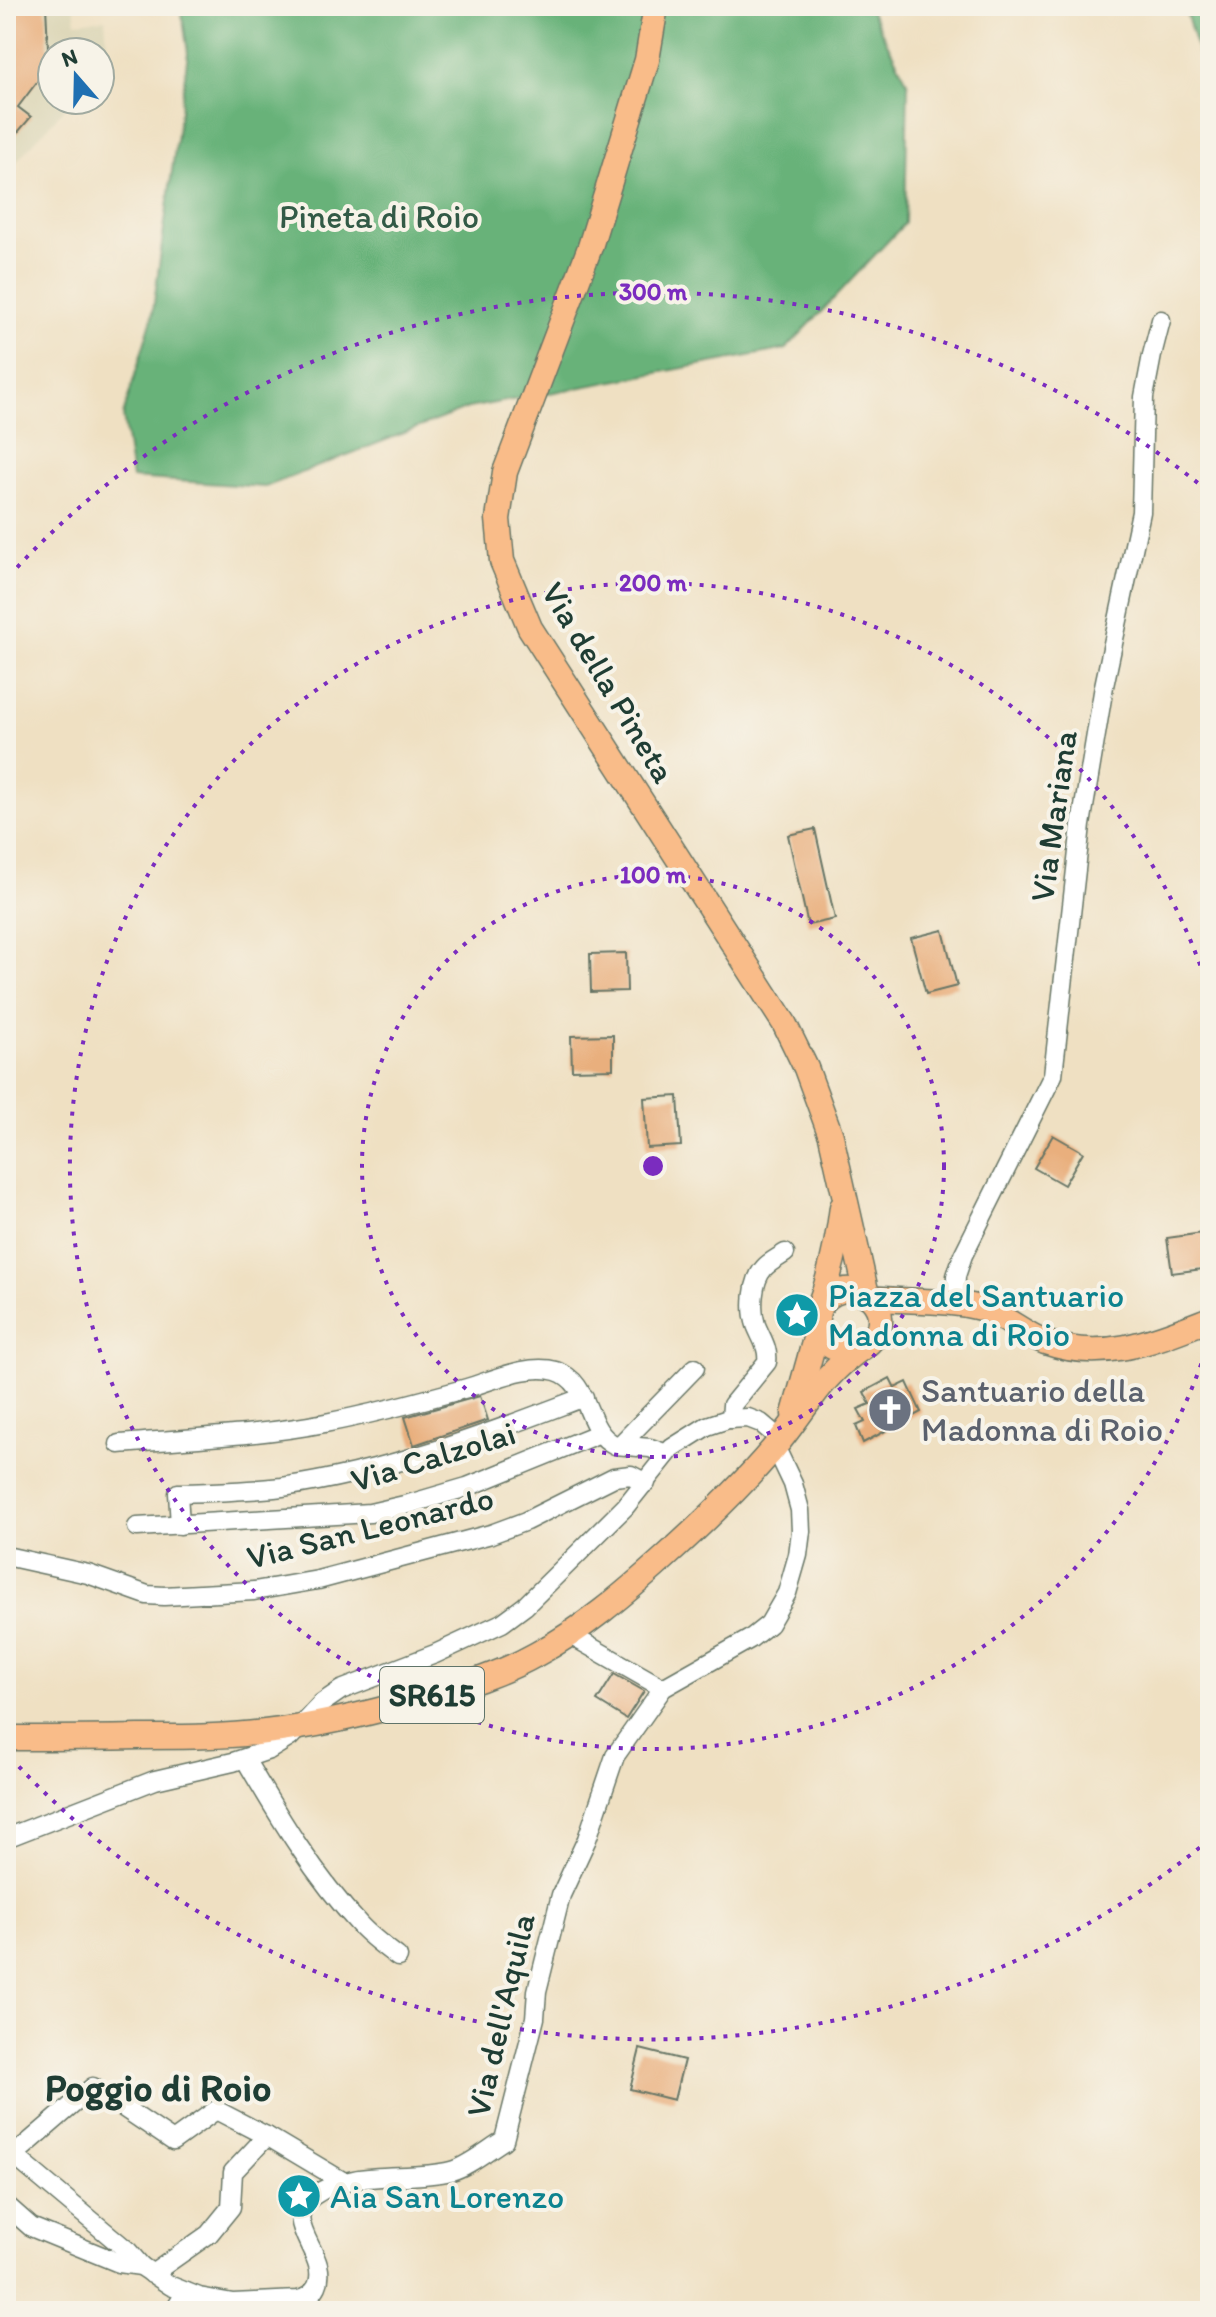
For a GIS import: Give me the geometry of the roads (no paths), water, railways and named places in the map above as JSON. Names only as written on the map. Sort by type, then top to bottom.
[{"type":"main road","name":"Via della Pineta","points":[[656,6],[647,60],[590,247],[505,472],[498,519],[502,561],[530,628],[796,1046],[836,1152],[869,1297]]},
{"type":"main road","name":"Via della Pineta","points":[[819,1317],[841,1217],[841,1177]]},
{"type":"main road","name":"SR615","points":[[782,1438],[826,1298],[839,1290],[854,1289],[869,1297],[976,1307],[1003,1317],[1041,1341],[1086,1350],[1112,1350],[1143,1344],[1210,1319]]},
{"type":"main road","points":[[819,1317],[824,1340],[836,1349],[846,1351],[866,1345],[878,1329],[879,1319],[878,1310],[869,1297]]},
{"type":"main road","name":"SR615","points":[[6,1738],[197,1737],[300,1727],[382,1710],[458,1687],[524,1661],[570,1635],[622,1595],[707,1520],[782,1438],[829,1377],[866,1345],[902,1316],[929,1305],[949,1304]]},
{"type":"street","name":"Via Mariana","points":[[949,1304],[963,1255],[1053,1075],[1081,825],[1104,686],[1141,512],[1144,397],[1161,320]]},
{"type":"street","points":[[731,1419],[732,1405],[767,1362],[768,1353],[753,1313],[759,1277],[764,1268],[785,1253]]},
{"type":"street","points":[[620,1445],[695,1368]]},
{"type":"street","points":[[119,1444],[324,1423],[539,1369],[566,1375],[576,1384],[600,1433],[611,1443],[667,1454]]},
{"type":"street","points":[[180,1525],[178,1493],[270,1488],[346,1475],[449,1448],[584,1397]]},
{"type":"street","points":[[6,1838],[155,1780],[245,1759],[280,1744],[327,1699],[345,1688],[492,1628],[516,1613],[625,1507],[679,1442],[713,1423],[743,1418],[757,1421],[782,1438]]},
{"type":"street","name":"Via Calzolai","points":[[137,1527],[338,1517],[377,1512],[467,1487],[600,1433]]},
{"type":"street","name":"Via dell'Aquila","points":[[309,2305],[320,2274],[315,2254],[302,2230],[300,2216],[306,2203],[319,2193],[344,2182],[453,2171],[504,2140],[535,2018],[537,1991],[561,1895],[587,1839],[615,1756],[663,1688],[760,1632],[769,1624],[787,1593],[801,1531],[800,1510],[782,1438]]},
{"type":"street","name":"Via San Leonardo","points":[[6,1556],[88,1574],[147,1595],[269,1590],[491,1534],[526,1521],[614,1477],[631,1475],[646,1483]]},
{"type":"street","points":[[570,1635],[663,1688]]},
{"type":"street","points":[[245,1759],[287,1831],[311,1864],[361,1926],[398,1957]]},
{"type":"street","points":[[147,2270],[10,2152],[93,2087],[173,2141],[216,2110],[344,2182]]},
{"type":"street","points":[[147,2270],[209,2234],[231,2207],[233,2172],[267,2136]]},
{"type":"street","points":[[6,2205],[31,2227],[119,2263],[147,2270],[186,2292],[246,2307],[309,2305]]},
{"type":"street","points":[[174,2311],[186,2292]]},
{"type":"place","name":"Piazza del Santuario Madonna di Roio","points":[[797,1315]]},
{"type":"place","name":"Santuario della Madonna di Roio","points":[[890,1410]]},
{"type":"place","name":"Aia San Lorenzo","points":[[299,2196]]},
{"type":"district","name":"Poggio di Roio","points":[[158,2088]]},
{"type":"park label","name":"Pineta di Roio","points":[[379,216]]}]
